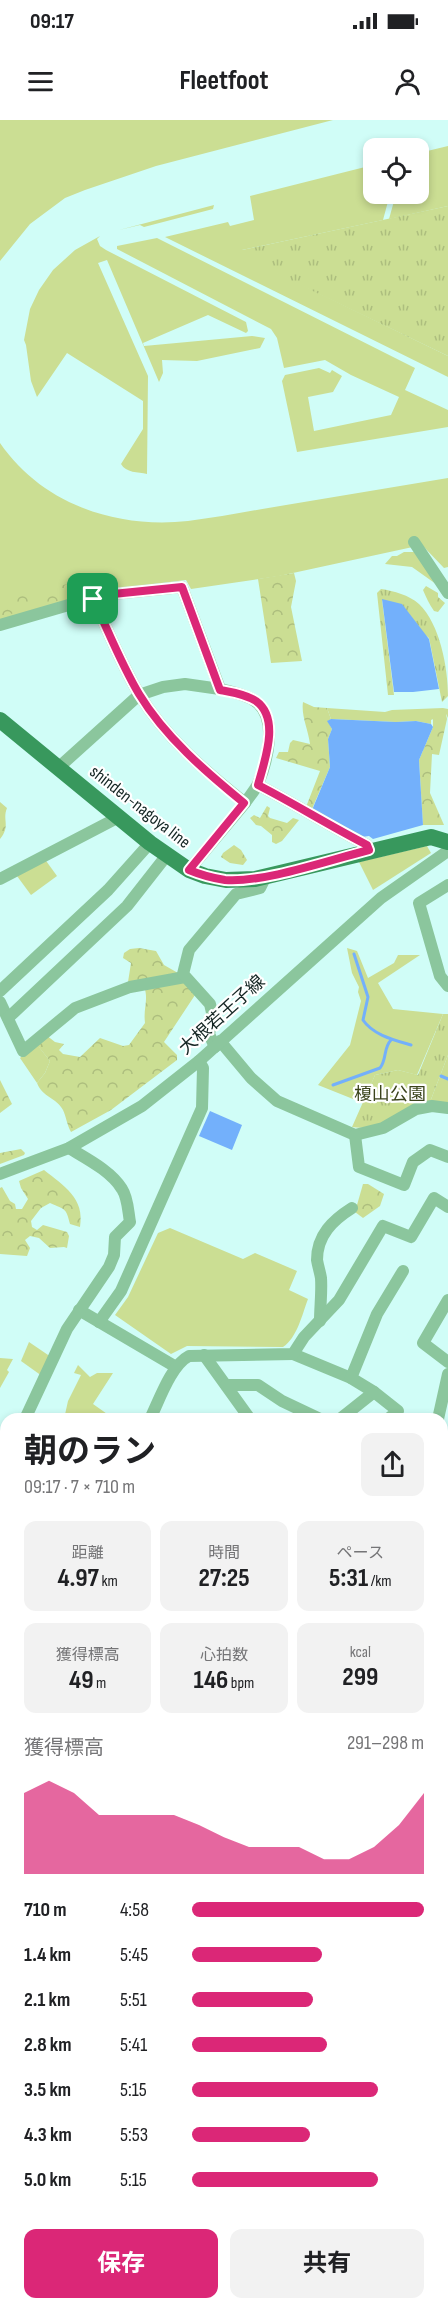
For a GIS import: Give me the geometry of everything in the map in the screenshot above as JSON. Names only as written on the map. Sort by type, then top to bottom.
[{"type":"main road","name":"shinden-nagoya line","points":[[0,720],[150,843],[189,870],[206,876],[226,880],[255,879],[431,837],[448,843]]},
{"type":"street","points":[[414,542],[448,593]]},
{"type":"street","points":[[0,626],[103,595],[182,587],[220,690]]},
{"type":"street","points":[[93,599],[140,695],[170,735],[214,778],[244,803]]},
{"type":"street","points":[[58,768],[140,695],[163,687],[185,684],[243,695],[257,702],[264,711],[270,733],[258,785],[189,870]]},
{"type":"street","points":[[258,785],[297,805],[330,827],[367,845],[369,850]]},
{"type":"street","points":[[0,879],[118,817]]},
{"type":"street","points":[[0,991],[108,890],[150,843]]},
{"type":"street","name":"大根若王子線","points":[[0,1174],[69,1148],[142,1106],[199,1061],[381,898],[448,851]]},
{"type":"street","points":[[8,1018],[128,906],[167,855]]},
{"type":"street","points":[[266,876],[260,888],[236,894],[189,951],[183,974],[210,1004],[213,1017],[209,1034],[251,1078],[277,1101],[355,1135],[383,1128],[416,1109],[432,1106],[448,1108]]},
{"type":"street","points":[[448,885],[419,903],[440,976],[448,986]]},
{"type":"street","points":[[0,1002],[23,1051],[75,1008],[109,993],[130,987],[185,977]]},
{"type":"street","points":[[99,1322],[122,1291],[202,1108],[202,1068],[199,1061]]},
{"type":"street","points":[[355,1135],[359,1167],[404,1185],[413,1162],[430,1150],[448,1157]]},
{"type":"street","points":[[69,1148],[111,1177],[122,1189],[130,1222]]},
{"type":"street","points":[[292,1354],[304,1337],[339,1300],[383,1226],[411,1237],[434,1198],[448,1207]]},
{"type":"street","points":[[320,1321],[321,1278],[317,1260],[319,1246],[322,1237],[335,1219],[352,1208]]},
{"type":"street","points":[[130,1222],[151,1225]]},
{"type":"street","points":[[27,1413],[67,1329],[109,1267],[114,1255],[115,1236],[130,1222]]},
{"type":"street","points":[[351,1378],[377,1314],[403,1271]]},
{"type":"street","points":[[448,1300],[423,1343],[448,1362]]},
{"type":"street","points":[[79,1310],[176,1367]]},
{"type":"street","points":[[153,1413],[176,1367],[182,1359],[189,1356],[292,1354],[351,1378],[374,1392],[397,1413]]},
{"type":"street","points":[[204,1355],[246,1413]]},
{"type":"street","points":[[439,1413],[448,1374]]},
{"type":"street","points":[[226,1385],[258,1385],[282,1401],[307,1413]]},
{"type":"street","points":[[348,1413],[374,1392]]},
{"type":"green space","points":[[0,120],[333,120],[156,166],[65,198],[30,224],[0,261]]},
{"type":"green space","points":[[448,146],[448,206],[389,219],[393,204],[429,204],[429,151]]},
{"type":"green space","points":[[363,168],[363,204],[387,204],[383,220],[242,250],[242,256],[448,356],[448,377],[165,237],[228,222],[230,226],[254,220],[250,196]]},
{"type":"green space","points":[[214,205],[213,209],[144,227],[140,225],[119,230]]},
{"type":"green space","points":[[448,206],[448,356],[242,257],[242,250]]},
{"type":"green space","points":[[100,236],[97,239],[100,246],[106,250],[246,322],[248,331],[246,333],[208,315],[143,343],[144,346],[252,336],[265,338],[260,348],[197,361],[162,360],[163,373],[159,382],[107,260],[98,263],[148,376],[147,474],[129,471],[121,464],[143,429],[143,401],[67,353],[37,397],[31,381],[24,340],[30,309],[39,290],[53,270],[75,250]]},
{"type":"green space","points":[[157,238],[415,368],[405,390],[448,410],[448,427],[297,452],[282,381],[285,375],[319,368],[330,373],[332,370],[342,376],[333,392],[308,397],[314,431],[391,415],[399,397],[325,360],[284,368],[277,338],[271,329],[117,249],[117,246]]},
{"type":"green space","points":[[0,443],[17,464],[59,497],[108,516],[134,521],[188,521],[448,478],[448,567],[444,568],[422,545],[279,576],[191,589],[186,580],[105,590],[0,620]]},
{"type":"green space","points":[[414,552],[443,589],[412,567],[385,564],[392,556]]},
{"type":"green space","points":[[294,573],[296,581],[291,607],[302,661],[271,663],[258,579]]},
{"type":"green space","points":[[107,579],[107,587],[0,617],[0,596]]},
{"type":"green space","points":[[426,586],[438,593],[438,597],[445,603],[438,612],[434,611],[426,598],[423,590]]},
{"type":"green space","points":[[381,589],[411,598],[419,604],[432,623],[441,647],[446,673],[448,696],[442,702],[429,638],[382,600],[394,695],[388,695],[377,593]]},
{"type":"green space","points":[[303,702],[314,707],[327,708],[331,719],[328,721],[332,729],[328,739],[330,767],[312,809],[306,807],[320,771],[276,758],[279,752],[288,752],[293,740],[310,744]]},
{"type":"green space","points":[[327,708],[385,712],[443,708],[448,709],[448,718],[446,714],[431,720],[431,724],[416,721],[331,719]]},
{"type":"green space","points":[[442,712],[446,714],[447,719],[439,755],[432,754],[430,793],[444,825],[423,825],[419,760],[433,727],[433,716]]},
{"type":"green space","points":[[0,802],[7,808],[6,827],[0,839]]},
{"type":"green space","points":[[267,806],[270,808],[268,816],[270,818],[287,823],[293,818],[299,820],[282,841],[276,844],[272,842],[272,835],[261,826],[256,825],[250,818],[254,815],[260,818]]},
{"type":"green space","points":[[234,845],[241,850],[247,860],[243,865],[230,863],[221,857]]},
{"type":"green space","points":[[427,846],[431,853],[373,890],[359,862]]},
{"type":"green space","points":[[44,858],[57,876],[31,895],[17,876]]},
{"type":"green space","points":[[347,948],[357,951],[368,978],[394,963],[398,955],[420,955],[378,983],[393,1009],[443,1014],[417,1075],[398,1070],[375,1075],[363,1103],[318,1085],[350,1045],[361,1001]]},
{"type":"green space","points":[[130,949],[156,951],[164,965],[178,973],[128,982],[131,963],[123,958],[124,953]]},
{"type":"green space","points":[[186,979],[195,995],[164,1042],[177,1055],[177,1060],[111,1110],[71,1132],[60,1106],[43,1092],[37,1083],[45,1073],[50,1061],[38,1046],[39,1041],[46,1035],[55,1042],[64,1044],[59,1050],[63,1054],[80,1057],[100,1038],[123,1046],[129,1045],[145,1023],[144,986]]},
{"type":"green space","name":"榎山公園","points":[[443,1014],[448,1014],[448,1055],[430,1102],[382,1124],[362,1128],[352,1127],[375,1075],[398,1070],[418,1075]]},
{"type":"green space","points":[[39,1041],[39,1047],[50,1061],[45,1073],[37,1083],[20,1058]]},
{"type":"green space","points":[[448,1055],[448,1103],[430,1102]]},
{"type":"green space","points":[[0,1080],[12,1104],[0,1113]]},
{"type":"green space","points":[[21,1149],[24,1155],[0,1164],[0,1153]]},
{"type":"green space","points":[[44,1170],[65,1187],[76,1200],[81,1217],[80,1227],[70,1224],[64,1210],[50,1203],[41,1208],[31,1221],[32,1227],[37,1230],[43,1225],[67,1232],[69,1236],[67,1248],[50,1248],[39,1238],[30,1236],[25,1240],[30,1248],[27,1256],[0,1254],[0,1188],[2,1187],[10,1201],[15,1204],[16,1209],[22,1209],[28,1199],[19,1181]]},
{"type":"green space","points":[[363,1184],[368,1184],[384,1194],[380,1206],[363,1218],[355,1212]]},
{"type":"green space","points":[[170,1228],[243,1259],[255,1253],[297,1271],[289,1290],[308,1299],[299,1326],[288,1343],[283,1347],[187,1346],[171,1354],[115,1315],[128,1297],[158,1233]]},
{"type":"green space","points":[[29,1342],[51,1357],[42,1376],[21,1361]]},
{"type":"green space","points":[[0,1358],[13,1359],[0,1388]]},
{"type":"green space","points":[[78,1365],[90,1377],[97,1373],[113,1373],[93,1404],[106,1413],[65,1413],[68,1401],[81,1375],[74,1373]]},
{"type":"water","points":[[382,599],[402,604],[429,639],[439,689],[394,692]]},
{"type":"water","points":[[331,719],[416,721],[431,724],[433,727],[419,760],[423,825],[373,839],[369,836],[362,837],[312,810],[330,767],[328,739],[332,729],[327,721]]},
{"type":"water","points":[[210,1111],[242,1125],[232,1150],[199,1136]]},
{"type":"waterway","points":[[354,954],[368,997],[363,1020],[372,1030],[411,1045]]},
{"type":"waterway","points":[[333,1085],[380,1068],[391,1040]]},
{"type":"waterway","points":[[441,1076],[448,1079]]},
{"type":"route","points":[[182,587],[220,690],[243,695],[257,702],[264,711],[270,733],[258,785],[297,805],[330,827],[367,845],[369,850],[255,879],[226,880],[189,870],[244,803],[214,778],[170,735],[140,695],[93,599],[103,595],[182,587]]}]
